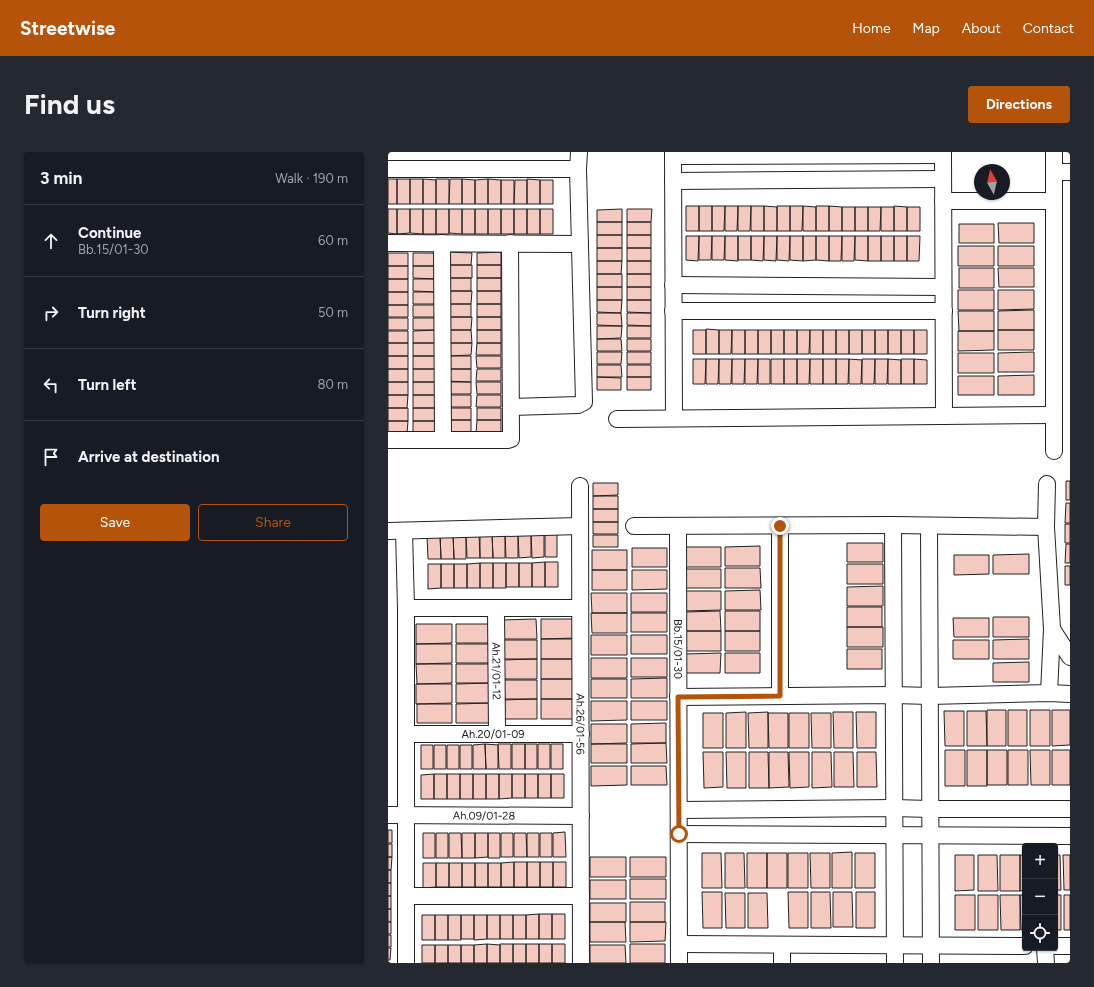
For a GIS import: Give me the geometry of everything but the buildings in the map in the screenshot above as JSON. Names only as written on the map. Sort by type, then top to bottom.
[{"type":"street","points":[[511,407],[578,405],[584,402],[578,169],[579,152]]},
{"type":"street","points":[[1054,152],[1054,451]]},
{"type":"street","points":[[674,418],[673,154],[943,154],[944,416]]},
{"type":"street","points":[[388,169],[578,169]]},
{"type":"street","points":[[1054,172],[1070,172]]},
{"type":"street","points":[[673,181],[943,179]]},
{"type":"street","points":[[944,201],[1054,201]]},
{"type":"street","points":[[388,243],[580,244]]},
{"type":"street","points":[[442,243],[443,439]]},
{"type":"street","points":[[388,440],[511,439],[510,243]]},
{"type":"street","points":[[673,285],[943,287]]},
{"type":"street","points":[[673,311],[944,311]]},
{"type":"street","points":[[617,419],[1054,415]]},
{"type":"street","points":[[1047,484],[1046,527],[1052,629],[1049,693]]},
{"type":"street","name":"Ah.26/01-56","points":[[580,486],[581,963]]},
{"type":"street","points":[[634,526],[893,525],[1046,527]]},
{"type":"street","points":[[893,525],[895,963]]},
{"type":"street","points":[[388,531],[580,526]]},
{"type":"street","name":"Bb.15/01-30","points":[[678,526],[679,963]]},
{"type":"street","points":[[780,526],[780,696]]},
{"type":"street","points":[[929,526],[931,963]]},
{"type":"street","points":[[404,531],[406,608],[406,963]]},
{"type":"street","points":[[406,608],[580,608]]},
{"type":"street","name":"Ah.21/01-12","points":[[496,608],[497,734]]},
{"type":"street","points":[[1052,629],[1070,657]]},
{"type":"street","points":[[678,697],[1070,694]]},
{"type":"street","name":"Ah.20/01-09","points":[[406,734],[581,734]]},
{"type":"street","points":[[679,810],[894,808],[1070,809]]},
{"type":"street","name":"Ah.09/01-28","points":[[388,815],[581,816]]},
{"type":"street","points":[[679,834],[1070,836]]},
{"type":"street","points":[[406,896],[581,896]]},
{"type":"street","points":[[679,944],[1022,946]]},
{"type":"street","points":[[782,945],[782,963]]},
{"type":"street","points":[[1058,946],[1070,946]]},
{"type":"street","points":[[1045,951],[1046,963]]},
{"type":"route","points":[[679,834],[678,697],[780,696],[780,526]]}]
